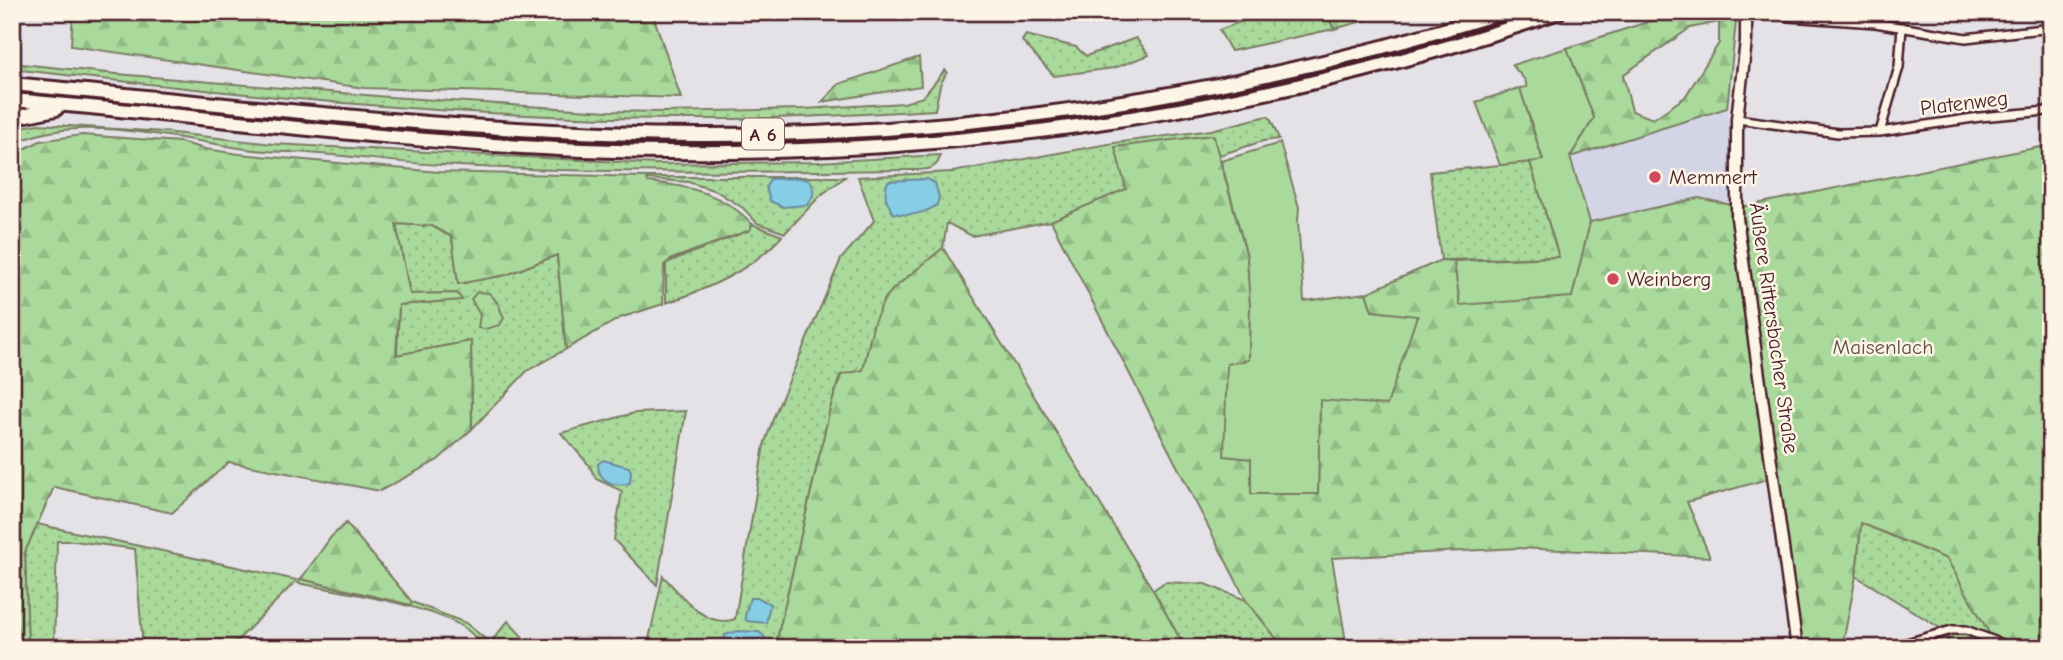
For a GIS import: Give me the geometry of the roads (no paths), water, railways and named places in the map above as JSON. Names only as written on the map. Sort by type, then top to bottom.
[{"type":"highway","name":"A 6","points":[[12,84],[528,130],[698,135],[834,132],[1034,115],[1174,94],[1318,64],[1416,39],[1503,12]]},
{"type":"highway","name":"A 6","points":[[12,100],[442,142],[585,150],[774,151],[908,144],[985,138],[1092,124],[1281,90],[1423,55],[1559,12]]},
{"type":"highway","points":[[12,118],[78,106]]},
{"type":"main road","name":"Äußere Rittersbacher Straße","points":[[1746,12],[1746,41],[1737,119],[1737,218],[1797,648]]},
{"type":"street","points":[[1774,12],[1788,18],[1815,15],[1966,38],[2051,27]]},
{"type":"street","name":"Platenweg","points":[[1880,132],[1899,67],[1902,27]]},
{"type":"street","name":"Platenweg","points":[[1737,119],[1838,133],[1880,132],[1980,117],[2047,111],[2051,106]]},
{"type":"street","points":[[1889,648],[1952,630],[1966,630],[2014,648]]},
{"type":"water","points":[[770,179],[810,180],[813,187],[813,196],[807,205],[783,207],[770,201],[766,187]]},
{"type":"water","points":[[927,179],[935,183],[939,197],[937,205],[916,214],[893,213],[886,197],[888,181]]},
{"type":"water","points":[[603,460],[629,467],[630,483],[618,485],[604,479],[598,464]]},
{"type":"water","points":[[750,598],[759,598],[770,604],[766,623],[747,621],[745,616]]},
{"type":"water","points":[[737,631],[759,632],[764,636],[767,648],[721,648],[725,635]]},
{"type":"place","name":"Memmert","points":[[1655,177]]},
{"type":"place","name":"Weinberg","points":[[1613,279]]},
{"type":"park label","name":"Maisenlach","points":[[1883,347]]}]
